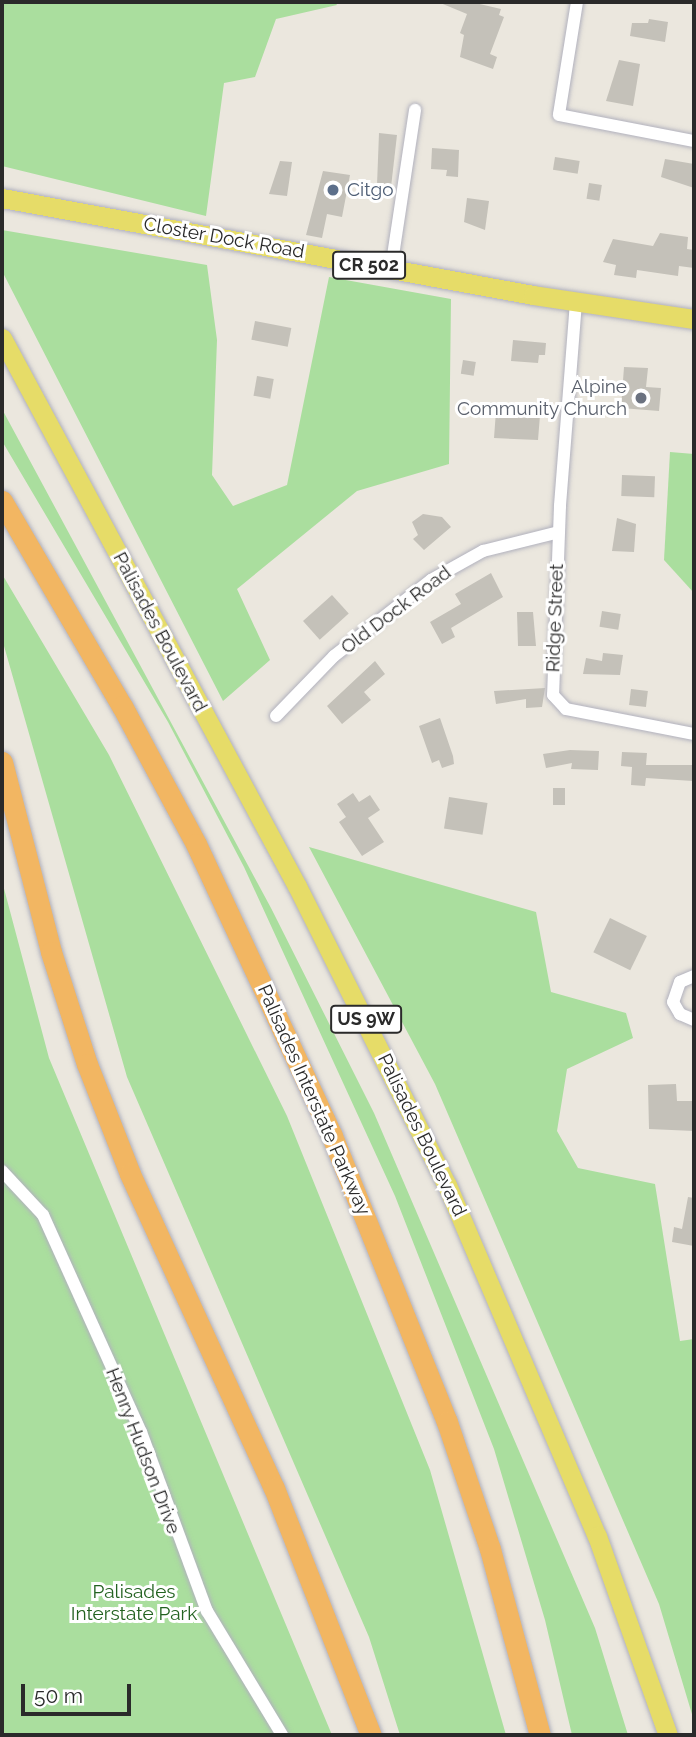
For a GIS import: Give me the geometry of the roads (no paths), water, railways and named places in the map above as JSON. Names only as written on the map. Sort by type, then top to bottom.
[{"type":"highway","name":"Palisades Interstate Parkway","points":[[7,511],[196,844],[332,1136],[447,1422],[490,1549],[540,1735]]},
{"type":"highway","points":[[2,762],[51,952],[87,1064],[130,1174],[274,1488],[371,1735]]},
{"type":"main road","name":"Closter Dock Road","points":[[2,198],[576,302],[694,319]]},
{"type":"main road","name":"Palisades Boulevard","points":[[2,338],[297,886],[441,1173],[593,1524],[668,1735]]},
{"type":"street","points":[[577,2],[559,115],[694,141]]},
{"type":"street","points":[[391,269],[415,110]]},
{"type":"street","points":[[559,532],[576,302]]},
{"type":"street","name":"Ridge Street","points":[[559,532],[553,690],[557,703],[566,709],[694,733]]},
{"type":"street","name":"Old Dock Road","points":[[276,716],[325,664],[431,580],[483,551],[559,532]]},
{"type":"street","points":[[694,976],[680,982],[673,994],[680,1014],[694,1020]]},
{"type":"street","name":"Henry Hudson Drive","points":[[2,1171],[43,1215],[141,1432],[206,1611],[282,1735]]},
{"type":"place","name":"Citgo","points":[[333,190]]},
{"type":"place","name":"Alpine Community Church","points":[[641,398]]},
{"type":"park label","name":"Palisades Interstate Park","points":[[134,1603]]}]
